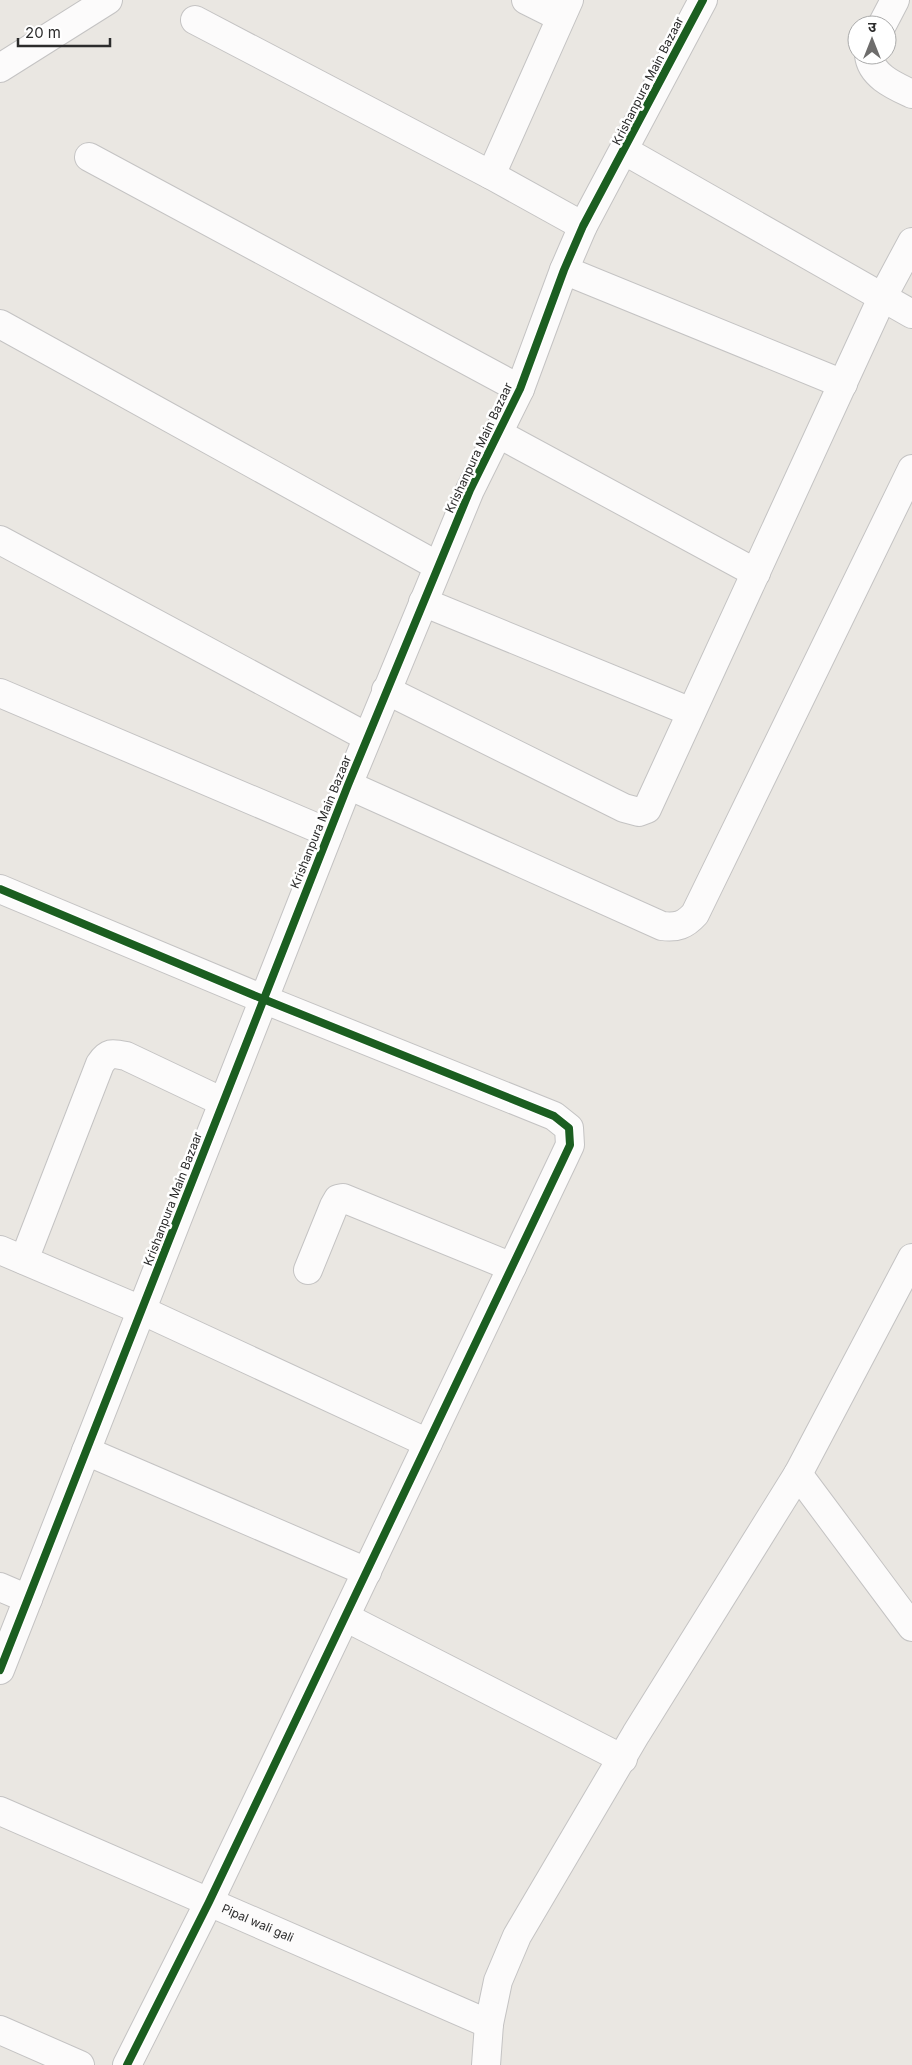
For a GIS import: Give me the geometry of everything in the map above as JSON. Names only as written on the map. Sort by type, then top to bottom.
[{"type":"street","points":[[0,68],[108,0]]},
{"type":"street","points":[[490,175],[564,8],[526,0]]},
{"type":"street","name":"Krishanpura Main Bazaar","points":[[0,1670],[263,999],[386,690],[438,566],[470,490],[520,389],[564,270],[583,226],[625,151],[703,0]]},
{"type":"street","points":[[887,15],[895,0]]},
{"type":"street","points":[[195,20],[583,226]]},
{"type":"street","points":[[872,65],[881,76],[912,94]]},
{"type":"street","points":[[625,151],[912,314]]},
{"type":"street","points":[[89,157],[520,389]]},
{"type":"street","points":[[386,690],[624,808],[639,812],[647,809],[882,298],[912,242]]},
{"type":"street","points":[[564,270],[844,384]]},
{"type":"street","points":[[0,324],[438,566]]},
{"type":"street","points":[[499,434],[756,572]]},
{"type":"street","points":[[348,785],[662,926],[675,927],[686,923],[695,914],[912,469]]},
{"type":"street","points":[[0,540],[367,738]]},
{"type":"street","points":[[423,602],[691,712]]},
{"type":"street","points":[[0,693],[329,834]]},
{"type":"street","points":[[0,888],[263,999],[554,1116],[569,1128],[570,1145],[209,1902],[127,2065]]},
{"type":"street","points":[[223,1102],[126,1056],[112,1052],[106,1056],[100,1064],[12,1255],[141,1310],[428,1443]]},
{"type":"street","points":[[308,1270],[334,1206],[338,1199],[343,1198],[512,1267]]},
{"type":"street","points":[[486,2065],[489,2024],[498,1981],[517,1936],[636,1734],[798,1474],[912,1258]]},
{"type":"street","points":[[86,1451],[367,1572]]},
{"type":"street","points":[[798,1474],[912,1627]]},
{"type":"street","points":[[0,1587],[28,1599]]},
{"type":"street","points":[[345,1617],[623,1759]]},
{"type":"street","name":"Pipal wali gali","points":[[0,1811],[489,2024]]},
{"type":"street","points":[[0,2030],[80,2065]]},
{"type":"cycle path","points":[[0,1670],[348,785],[470,490],[520,389],[564,270],[583,226],[703,0]]},
{"type":"cycle path","points":[[0,889],[263,999],[554,1116],[569,1128],[570,1145],[562,1162],[209,1902],[127,2065]]}]
